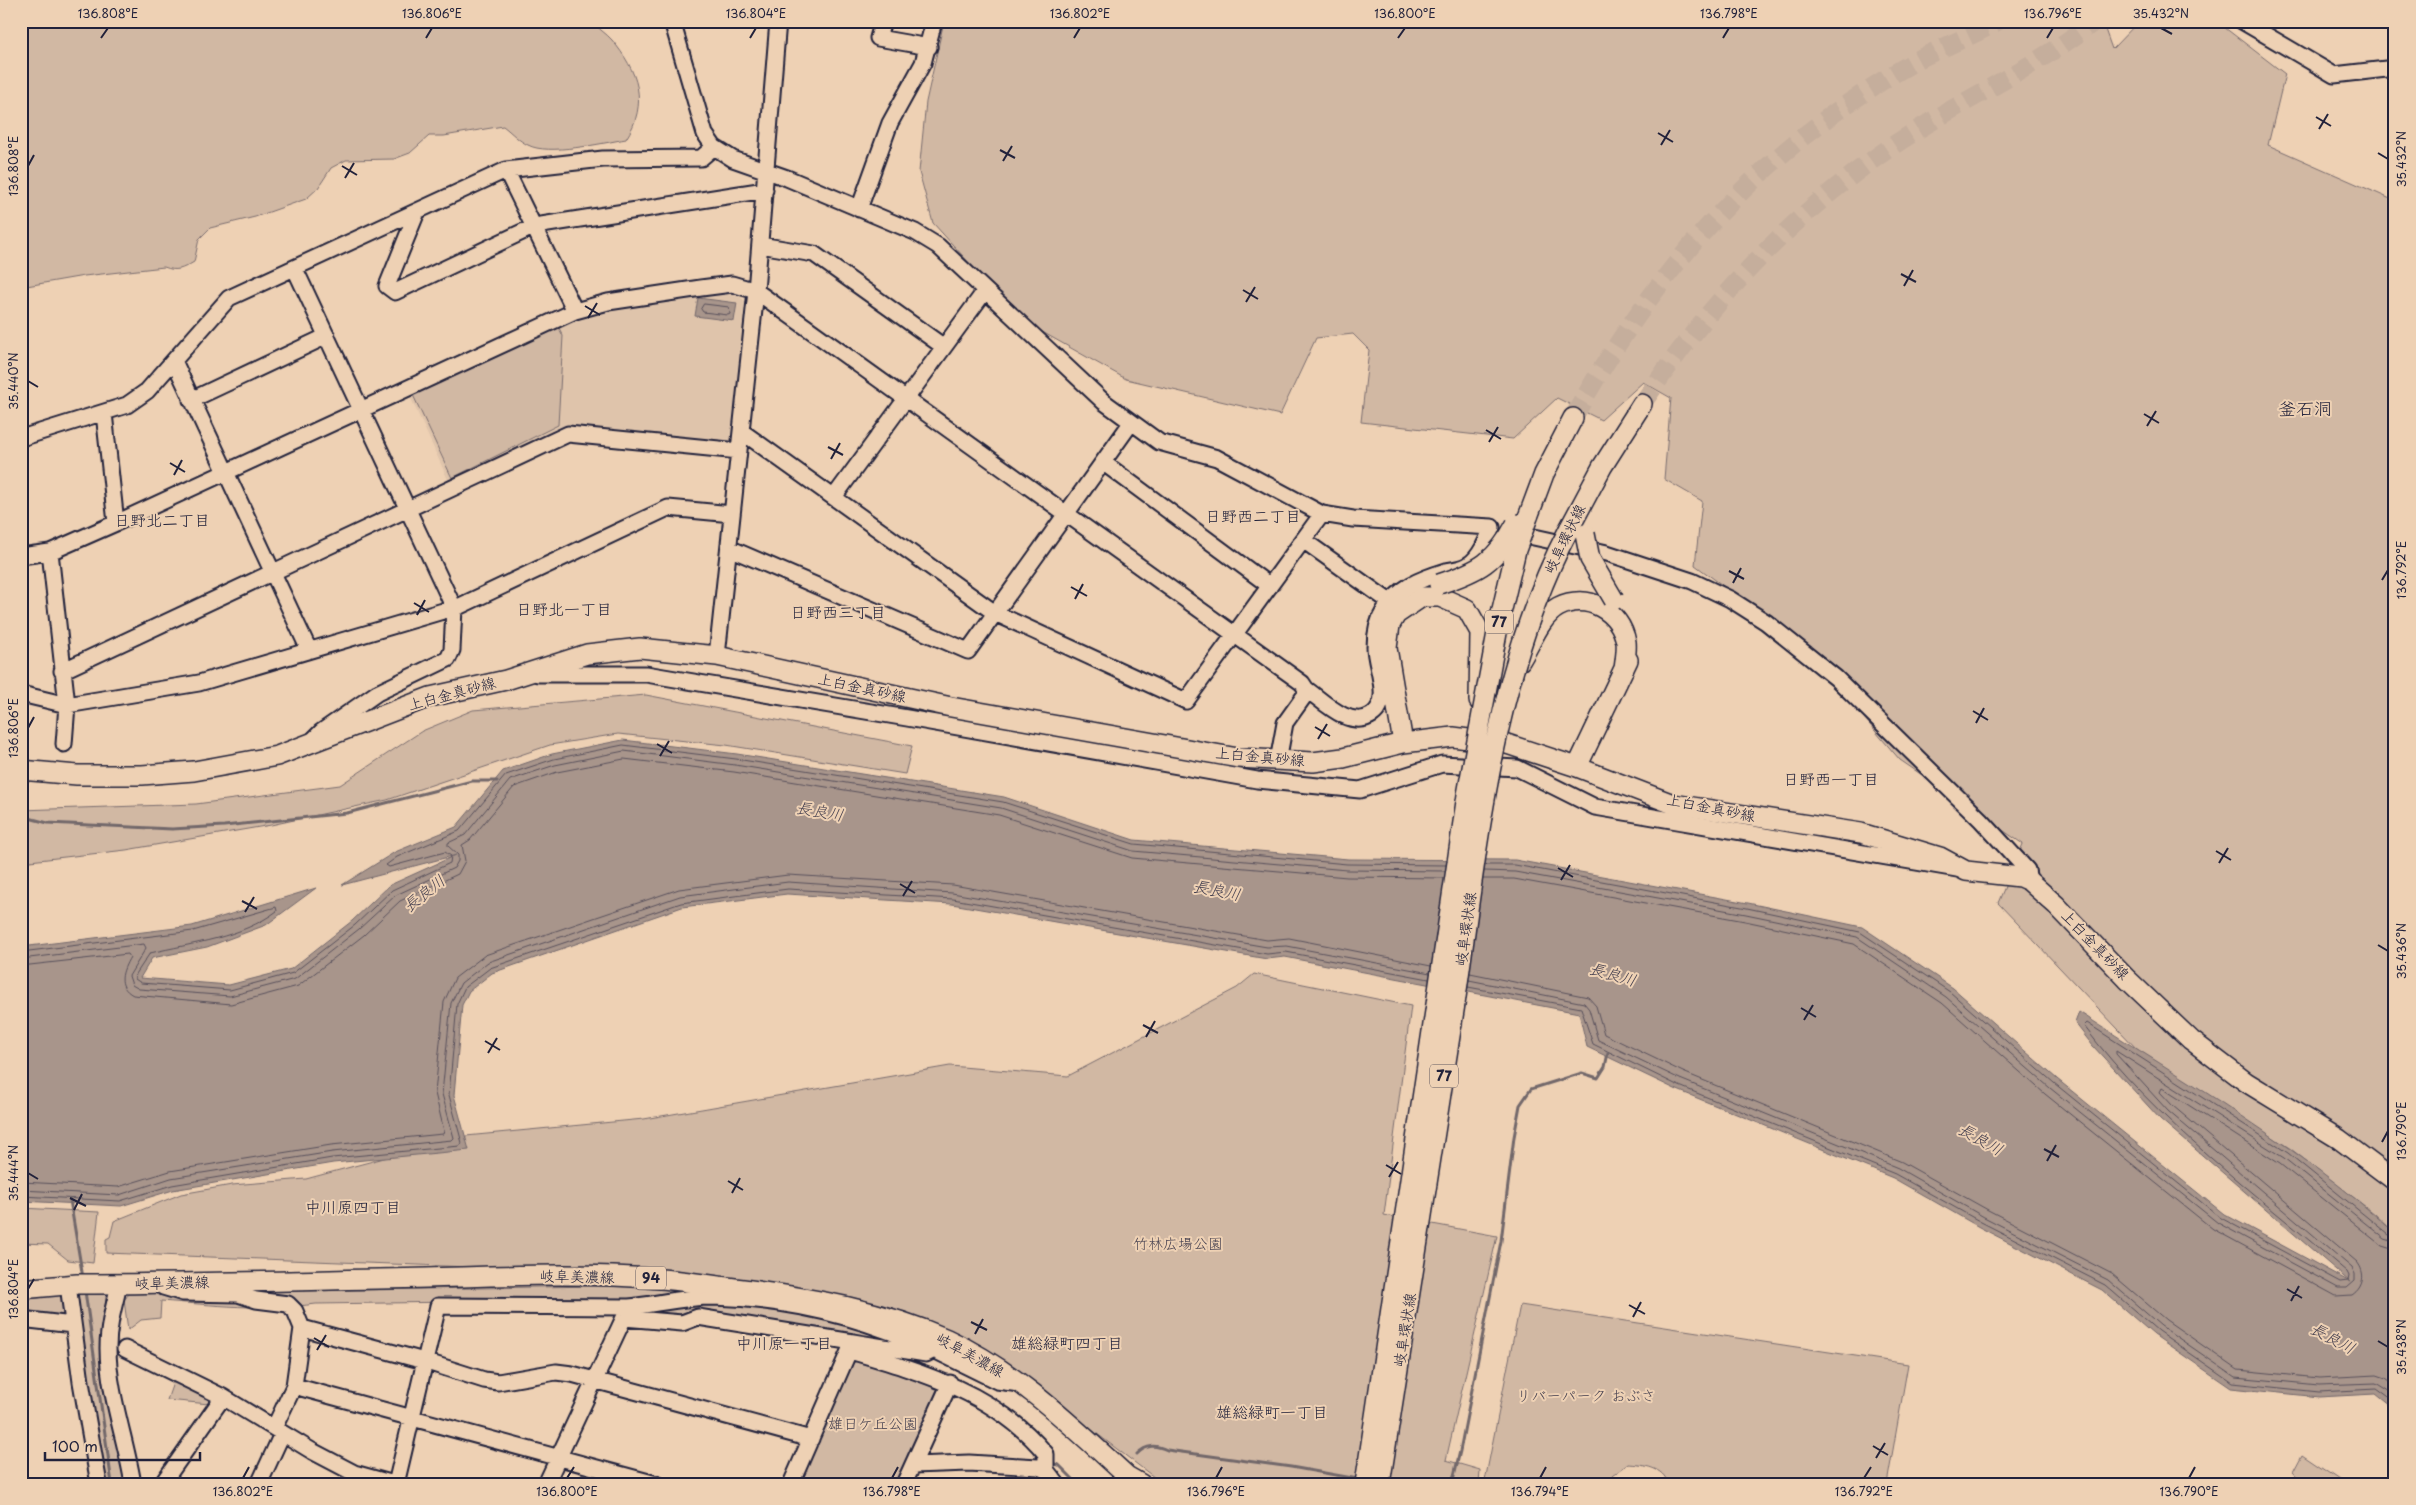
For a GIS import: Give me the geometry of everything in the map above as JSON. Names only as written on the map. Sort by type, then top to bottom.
[{"type":"main road","name":"岐阜環状線","points":[[1380,1484],[1427,1192],[1486,796],[1514,670],[1537,602],[1556,554],[1577,532],[1602,467],[1642,404]]},
{"type":"main road","name":"岐阜環状線","points":[[1365,1484],[1479,730],[1507,584],[1524,516],[1573,418]]},
{"type":"main road","name":"77","points":[[1403,743],[1387,648],[1393,608],[1418,592],[1440,590],[1482,568],[1495,557],[1524,516]]},
{"type":"main road","points":[[1577,532],[1610,605],[1632,630],[1634,645],[1624,670],[1577,767]]},
{"type":"main road","name":"77","points":[[1440,590],[1467,609],[1480,632],[1479,730]]},
{"type":"main road","name":"77","points":[[1514,670],[1544,619],[1557,608],[1572,602],[1610,605]]},
{"type":"main road","name":"上白金真砂線","points":[[21,770],[77,775],[142,775],[194,771],[277,756],[430,697],[506,680],[587,654],[640,648],[717,656],[951,707],[1238,758],[1313,762],[1343,758],[1403,743],[1453,737],[1507,744],[1577,767],[1673,804],[1861,833],[1940,857],[1966,871],[2020,877],[2029,881],[2056,905],[2191,1040],[2246,1082],[2340,1139],[2395,1181]]},
{"type":"main road","name":"岐阜美濃線","points":[[73,1285],[564,1275],[668,1280],[796,1296],[849,1306],[898,1320],[946,1339],[986,1360],[1021,1384],[1057,1413],[1134,1481]]},
{"type":"main road","name":"94","points":[[21,1288],[73,1285]]},
{"type":"street","points":[[672,21],[705,134],[714,147],[733,159],[767,170],[915,232],[938,246],[1104,402],[1159,442],[1217,458],[1322,514],[1353,519],[1492,528],[1606,554],[1692,581],[1730,599],[1766,622],[1836,678],[1981,820],[2027,870],[2029,881]]},
{"type":"street","points":[[717,656],[756,291],[778,21]]},
{"type":"street","points":[[883,21],[878,38],[929,47]]},
{"type":"street","points":[[859,209],[890,123],[923,63],[929,47],[934,21]]},
{"type":"street","points":[[2242,21],[2334,75],[2395,68]]},
{"type":"street","points":[[21,438],[127,405],[147,391],[229,298],[506,170],[603,159],[701,158],[714,147]]},
{"type":"street","points":[[506,170],[575,311]]},
{"type":"street","points":[[417,212],[388,286],[396,292],[535,226],[765,190]]},
{"type":"street","points":[[760,245],[814,254],[944,347]]},
{"type":"street","points":[[295,269],[454,608],[452,650],[448,659],[377,693],[321,732],[309,745]]},
{"type":"street","points":[[21,556],[50,552],[116,523],[575,311],[608,302],[732,284],[756,291],[1350,719],[1362,720],[1373,715],[1381,703],[1382,690],[1375,649],[1376,630],[1413,582],[1468,565],[1478,555],[1492,528]]},
{"type":"street","points":[[834,497],[985,290]]},
{"type":"street","points":[[191,400],[327,336]]},
{"type":"street","points":[[174,361],[309,650]]},
{"type":"street","points":[[104,413],[116,523]]},
{"type":"street","points":[[729,548],[968,651],[1131,423]]},
{"type":"street","points":[[741,430],[995,614],[1186,701],[1322,514]]},
{"type":"street","points":[[62,671],[568,434],[739,451]]},
{"type":"street","points":[[1104,463],[1270,586]]},
{"type":"street","points":[[21,694],[67,705],[199,682],[454,608],[668,508],[732,514]]},
{"type":"street","points":[[1303,540],[1393,608]]},
{"type":"street","points":[[50,552],[67,705],[64,744]]},
{"type":"street","points":[[522,674],[646,674],[1257,780],[1360,790],[1442,764],[1517,768],[1595,807],[1966,871]]},
{"type":"street","points":[[1278,761],[1285,723],[1305,695],[1306,689]]},
{"type":"street","points":[[113,1284],[108,1349],[112,1379],[133,1484]]},
{"type":"street","points":[[151,1284],[183,1293],[238,1294],[256,1300],[288,1304],[295,1311],[302,1328],[294,1386],[259,1484]]},
{"type":"street","points":[[73,1285],[73,1325],[99,1484]]},
{"type":"street","points":[[626,1312],[712,1297],[791,1305],[858,1320],[905,1336],[997,1381],[1021,1384]]},
{"type":"street","points":[[125,1349],[223,1397],[353,1478],[395,1484],[438,1306],[626,1312],[682,1322],[698,1317],[852,1346],[926,1354],[934,1350]]},
{"type":"street","points":[[546,1484],[626,1312]]},
{"type":"street","points":[[21,1319],[73,1325]]},
{"type":"street","points":[[302,1328],[424,1361],[484,1380],[498,1382],[556,1372],[594,1380],[811,1439]]},
{"type":"street","points":[[852,1346],[950,1384],[993,1409],[1038,1444],[1046,1454],[1046,1470]]},
{"type":"street","points":[[791,1484],[852,1346]]},
{"type":"street","points":[[904,1484],[950,1384]]},
{"type":"street","points":[[294,1386],[656,1484]]},
{"type":"street","points":[[162,1484],[223,1397]]},
{"type":"street","points":[[913,1465],[969,1463],[1038,1467],[1046,1470],[1057,1484]]},
{"type":"shaded area","points":[[716,292],[739,296],[745,301],[734,442],[729,445],[567,429],[450,484],[408,392],[572,316],[624,303]]},
{"type":"green space","points":[[21,21],[592,21],[612,40],[628,63],[634,75],[639,100],[633,126],[626,139],[576,148],[549,149],[528,145],[503,126],[444,136],[429,136],[410,153],[394,159],[346,160],[331,168],[318,188],[306,199],[255,217],[210,228],[199,239],[194,262],[183,268],[172,269],[164,267],[84,276],[21,287]]},
{"type":"green space","points":[[944,21],[2102,21],[2112,49],[2139,21],[2216,21],[2285,74],[2268,145],[2395,201],[2395,1233],[2375,1214],[2291,1149],[2138,1050],[1998,903],[2023,844],[1900,760],[1798,641],[1695,565],[1702,501],[1664,479],[1671,398],[1643,382],[1601,420],[1557,398],[1513,439],[1361,422],[1369,350],[1353,334],[1316,338],[1280,415],[1126,379],[1021,320],[933,223],[919,172],[926,102]]},
{"type":"green space","points":[[558,326],[563,336],[558,425],[452,478],[413,395]]},
{"type":"green space","points":[[646,695],[912,746],[905,774],[726,745],[618,734],[550,745],[387,800],[271,825],[126,850],[21,862],[21,810],[196,804],[340,785],[422,731],[473,710]]},
{"type":"green space","name":"竹林広場公園","points":[[1254,974],[1411,1006],[1384,1215],[1497,1236],[1446,1460],[1480,1470],[1479,1484],[1163,1484],[1013,1370],[935,1323],[804,1291],[669,1270],[495,1268],[106,1253],[106,1239],[110,1237],[114,1221],[181,1194],[232,1185],[306,1179],[466,1136],[644,1119],[950,1066],[1068,1076],[1237,988]]},
{"type":"green space","points":[[21,1208],[99,1212],[93,1263],[68,1260],[48,1244],[21,1243]]},
{"type":"green space","points":[[656,1285],[794,1301],[904,1343],[683,1317],[525,1301],[316,1304],[258,1307],[161,1301],[160,1318],[141,1320],[128,1330],[124,1300],[129,1294]]},
{"type":"green space","points":[[106,1294],[103,1343],[125,1484],[102,1484],[78,1322],[21,1312],[21,1300],[61,1295]]},
{"type":"green space","name":"リバーパーク おぶさ","points":[[1520,1305],[1908,1364],[1887,1484],[1668,1484],[1666,1478],[1658,1470],[1646,1466],[1628,1464],[1612,1476],[1610,1484],[1500,1484],[1485,1481]]},
{"type":"green space","name":"雄日ケ丘公園","points":[[853,1357],[939,1386],[897,1484],[797,1484]]},
{"type":"green space","points":[[174,1380],[208,1398],[209,1404],[167,1400]]},
{"type":"green space","points":[[2302,1455],[2345,1484],[2304,1484],[2293,1472]]},
{"type":"water","points":[[698,298],[737,303],[734,321],[695,316]]},
{"type":"water","name":"長良川","points":[[623,740],[737,754],[1004,797],[1134,840],[1348,859],[1515,860],[1748,903],[1862,927],[1953,988],[2057,1079],[2224,1214],[2350,1282],[2160,1119],[2093,1046],[2075,1023],[2079,1012],[2201,1089],[2281,1143],[2359,1201],[2395,1233],[2395,1410],[2375,1394],[2319,1397],[2231,1388],[2154,1335],[2102,1290],[1979,1227],[1893,1178],[1675,1089],[1587,1047],[1579,1013],[1285,957],[1267,959],[952,904],[787,894],[682,907],[492,973],[469,991],[462,1005],[454,1095],[469,1150],[333,1163],[173,1190],[121,1206],[21,1201],[21,947],[192,926],[316,888],[266,925],[207,947],[152,958],[140,978],[229,985],[291,969],[352,921],[390,885],[456,855],[342,885],[395,852],[456,827],[503,771],[552,754]]},
{"type":"waterway","points":[[21,816],[48,823],[172,829],[224,826],[347,813],[472,781],[497,781]]},
{"type":"waterway","points":[[1452,1484],[1501,1241],[1514,1137],[1520,1105],[1531,1089],[1582,1073],[1598,1078],[1605,1067],[1608,1053]]},
{"type":"waterway","points":[[70,1200],[83,1278]]},
{"type":"waterway","points":[[85,1291],[112,1484]]},
{"type":"waterway","points":[[1137,1454],[1144,1448],[1155,1446],[1167,1450],[1291,1467],[1358,1479]]},
{"type":"waterway","points":[[1055,1464],[1059,1465],[1078,1484]]},
{"type":"waterway","points":[[895,1484],[900,1475]]},
{"type":"tunnel","points":[[1573,418],[1599,374],[1657,289],[1689,248],[1723,210],[1760,174],[1799,140],[1840,109],[1881,82],[1923,57],[1998,21]]},
{"type":"tunnel","points":[[1642,404],[1695,331],[1723,297],[1784,233],[1817,204],[1888,149],[2045,56],[2095,21]]},
{"type":"district","name":"釜石洞","points":[[2305,409]]},
{"type":"district","name":"日野西二丁目","points":[[1253,516]]},
{"type":"district","name":"日野北二丁目","points":[[162,520]]},
{"type":"district","name":"日野北一丁目","points":[[564,609]]},
{"type":"district","name":"日野西三丁目","points":[[838,612]]},
{"type":"district","name":"日野西一丁目","points":[[1831,779]]},
{"type":"district","name":"中川原四丁目","points":[[353,1207]]},
{"type":"district","name":"中川原一丁目","points":[[784,1343]]},
{"type":"district","name":"雄総緑町四丁目","points":[[1067,1343]]},
{"type":"district","name":"雄総緑町一丁目","points":[[1272,1412]]}]
